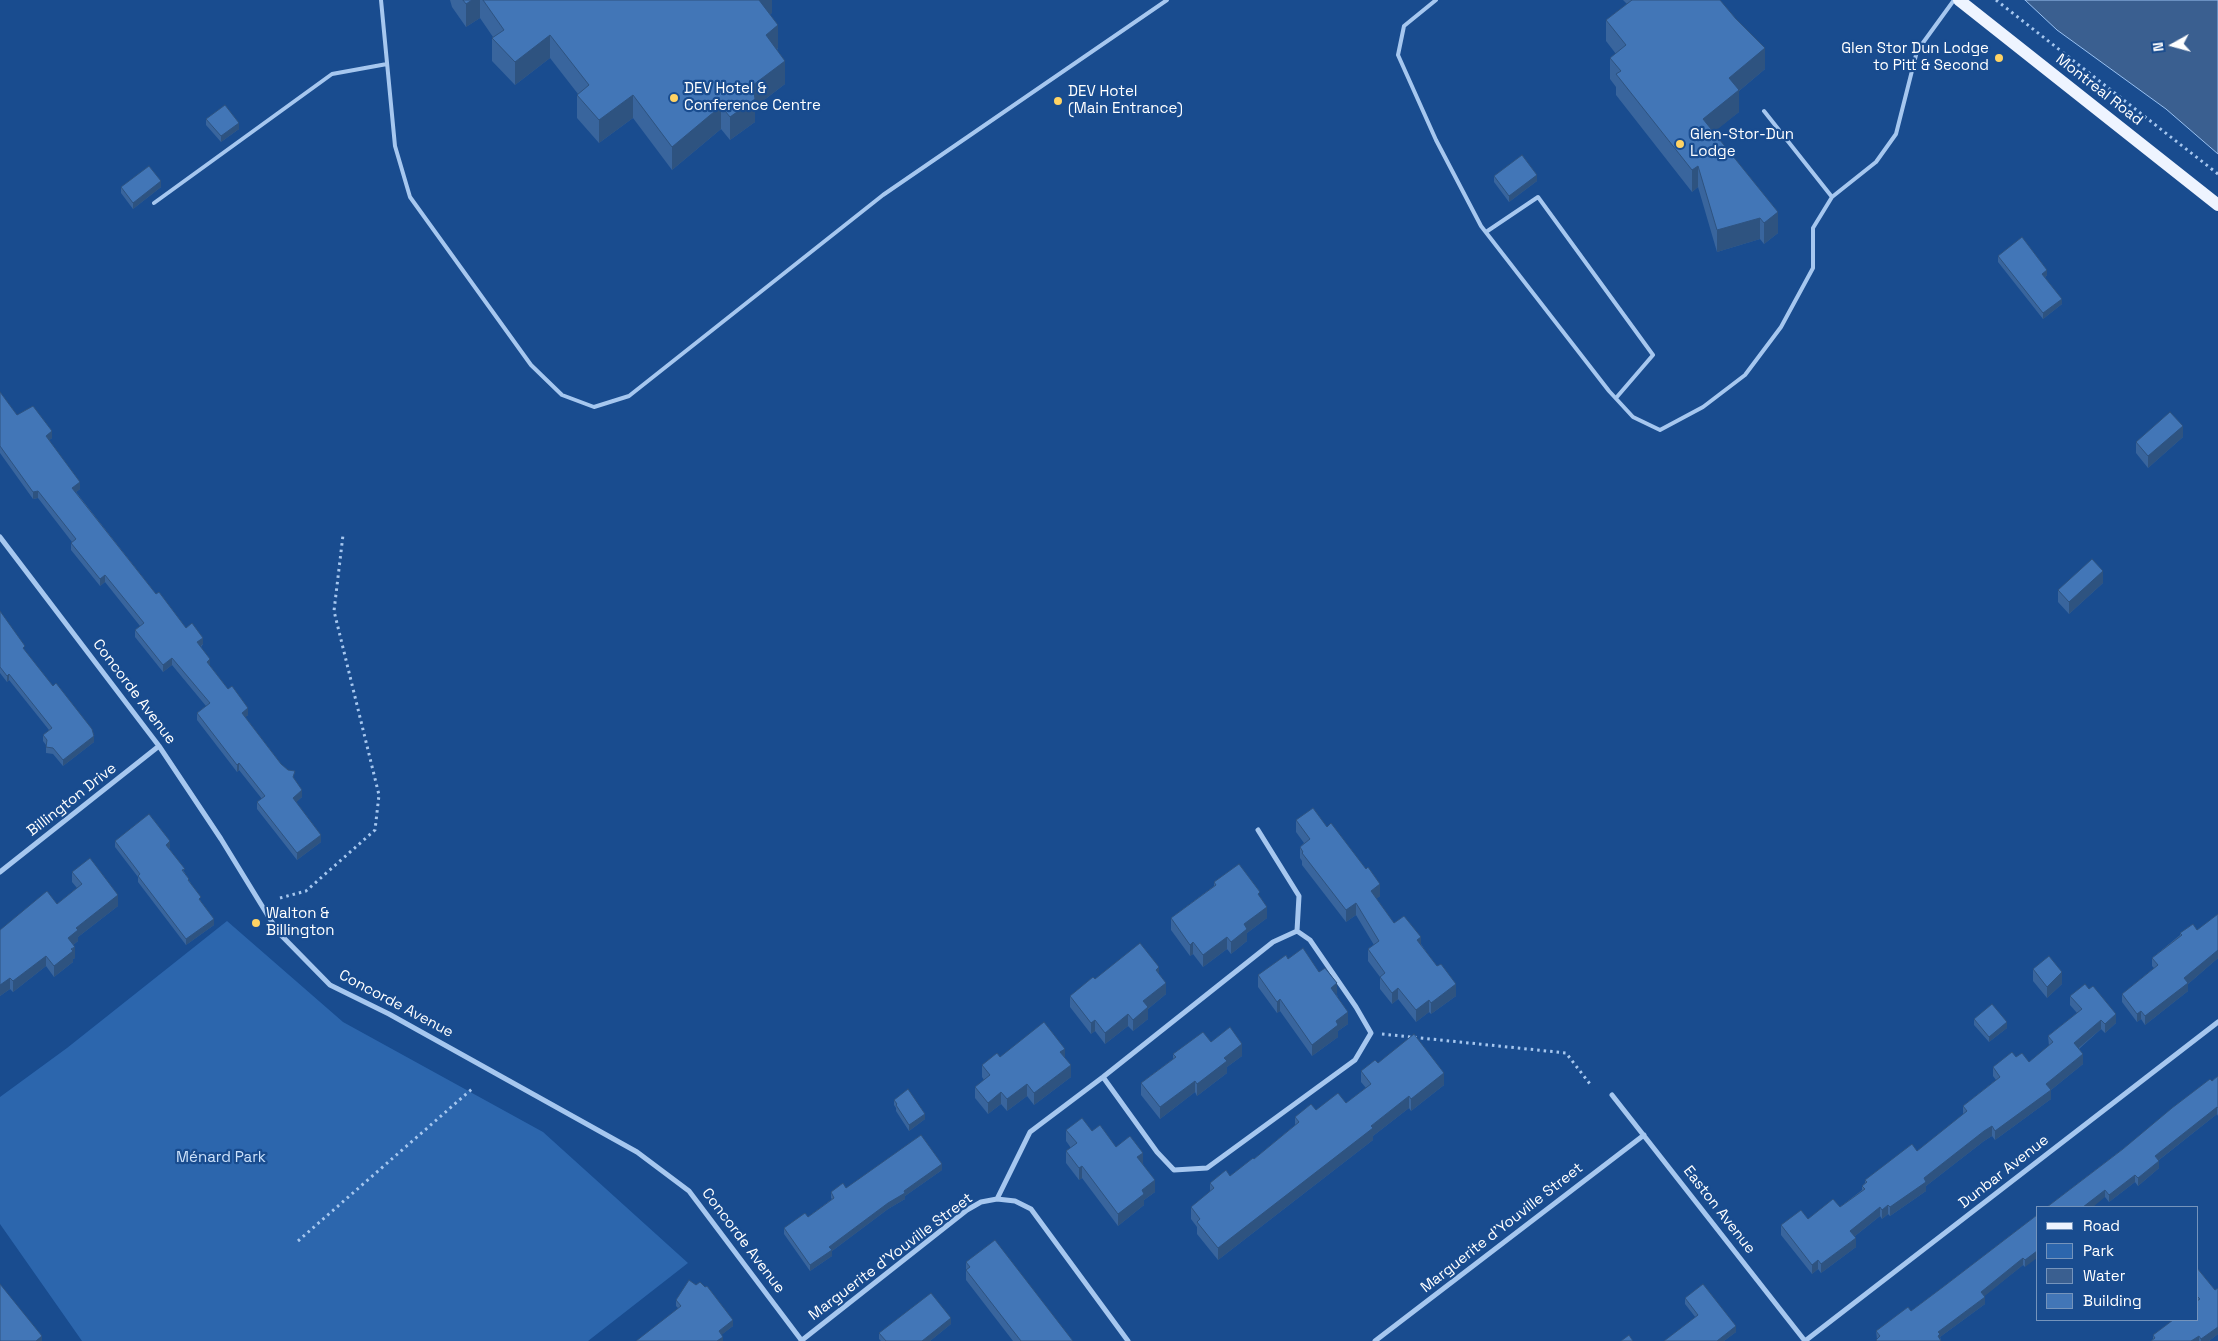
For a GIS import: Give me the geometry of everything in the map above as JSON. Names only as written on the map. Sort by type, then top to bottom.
[{"type":"main road","name":"Montreal Road","points":[[1959,0],[2218,205]]},
{"type":"street","name":"Concorde Avenue","points":[[0,537],[160,746],[221,838],[278,932],[330,984],[389,1014],[637,1152],[689,1191],[802,1341]]},
{"type":"street","name":"Billington Drive","points":[[0,872],[160,746]]},
{"type":"street","points":[[1103,1077],[1157,1152],[1174,1170],[1207,1168],[1355,1060],[1371,1033],[1356,1007],[1310,940],[1297,931],[1300,896],[1258,830]]},
{"type":"street","name":"Marguerite d'Youville Street","points":[[997,1199],[1030,1132],[1103,1077],[1273,942],[1297,931]]},
{"type":"street","name":"Dunbar Avenue","points":[[1805,1341],[2218,1022]]},
{"type":"street","name":"Easton Avenue","points":[[1612,1095],[1805,1341]]},
{"type":"street","name":"Marguerite d'Youville Street","points":[[1375,1341],[1644,1135]]},
{"type":"street","name":"Marguerite d'Youville Street","points":[[802,1341],[967,1210],[981,1202],[997,1199],[1015,1201],[1031,1209],[1128,1341]]},
{"type":"lane","points":[[381,0],[395,146],[410,197],[531,365],[562,395],[594,406],[630,396],[883,195],[1167,0]]},
{"type":"lane","points":[[1436,0],[1404,26],[1398,55],[1436,140],[1486,232],[1616,398],[1633,417],[1660,430],[1703,408],[1745,375],[1781,327],[1813,268],[1813,228],[1832,197],[1876,162],[1896,134],[1917,51],[1954,0]]},
{"type":"lane","points":[[154,202],[332,74],[387,64]]},
{"type":"lane","points":[[1764,111],[1832,197]]},
{"type":"lane","points":[[1486,232],[1538,197],[1653,355],[1616,398]]},
{"type":"path","points":[[1996,0],[2218,174]]},
{"type":"path","points":[[280,898],[306,891],[375,830],[379,795],[334,611],[343,535]]},
{"type":"path","points":[[1371,1033],[1566,1053],[1590,1084]]},
{"type":"path","points":[[298,1241],[473,1088]]},
{"type":"green space","name":"Ménard Park","points":[[227,921],[343,1022],[543,1132],[688,1263],[588,1341],[82,1341],[0,1224],[0,1097],[67,1048]]},
{"type":"water","points":[[2025,0],[2218,0],[2218,154],[2166,109],[2057,30]]},
{"type":"building","points":[[463,0],[472,0],[466,4]]},
{"type":"building","name":"DEV Hotel & Conference Centre","points":[[483,0],[759,0],[778,25],[766,35],[785,61],[753,85],[755,99],[730,117],[721,106],[672,147],[633,95],[599,120],[577,95],[589,85],[550,35],[515,62],[492,38],[504,30]]},
{"type":"building","name":"Glen-Stor-Dun Lodge","points":[[1632,0],[1720,0],[1765,48],[1729,78],[1739,90],[1703,119],[1778,212],[1764,223],[1760,218],[1717,230],[1698,166],[1692,170],[1616,74],[1621,71],[1610,58],[1626,45],[1606,20]]},
{"type":"building","points":[[225,105],[239,123],[221,136],[206,119]]},
{"type":"building","points":[[1522,155],[1537,175],[1509,196],[1494,176]]},
{"type":"building","points":[[149,166],[161,181],[133,203],[121,187]]},
{"type":"building","points":[[2022,237],[2047,270],[2042,274],[2062,299],[2043,313],[1998,256]]},
{"type":"building","points":[[0,392],[17,415],[33,406],[52,431],[46,436],[80,482],[72,488],[156,594],[159,592],[186,628],[192,623],[203,638],[197,642],[210,659],[207,662],[228,689],[232,686],[248,708],[242,713],[281,764],[288,770],[295,771],[293,777],[302,790],[293,798],[321,835],[297,853],[257,802],[265,796],[239,763],[237,765],[197,713],[210,703],[172,658],[163,665],[135,630],[144,623],[105,575],[100,579],[71,543],[76,539],[38,491],[33,492],[0,446]]},
{"type":"building","points":[[2170,412],[2183,426],[2148,456],[2136,442]]},
{"type":"building","points":[[2092,559],[2103,571],[2069,602],[2058,590]]},
{"type":"building","points":[[0,611],[25,646],[23,648],[53,686],[56,683],[92,729],[94,736],[63,760],[53,748],[46,747],[47,740],[43,735],[52,728],[9,674],[7,676],[0,667]]},
{"type":"building","points":[[1313,808],[1327,827],[1331,823],[1366,869],[1368,867],[1380,884],[1371,891],[1394,923],[1404,916],[1421,937],[1417,940],[1437,966],[1441,964],[1456,984],[1431,1003],[1429,1000],[1416,1010],[1398,988],[1392,993],[1380,977],[1385,973],[1368,949],[1379,941],[1356,903],[1346,910],[1302,853],[1300,847],[1310,839],[1296,820]]},
{"type":"building","points":[[149,814],[170,841],[166,845],[185,869],[182,870],[201,897],[199,899],[214,919],[186,939],[138,876],[140,874],[115,841]]},
{"type":"building","points":[[90,858],[118,895],[76,928],[78,930],[68,938],[75,947],[71,949],[73,951],[54,966],[46,956],[13,981],[10,978],[0,985],[0,930],[47,891],[57,904],[82,884],[72,872]]},
{"type":"building","points":[[1239,864],[1260,892],[1258,894],[1267,907],[1244,924],[1247,929],[1231,942],[1227,937],[1203,955],[1193,942],[1190,945],[1171,918],[1216,885],[1214,882]]},
{"type":"building","points":[[2218,914],[2218,950],[2184,978],[2188,983],[2145,1016],[2141,1011],[2137,1014],[2122,994],[2158,965],[2152,958],[2182,935],[2180,933],[2193,924],[2197,930]]},
{"type":"building","points":[[1140,943],[1159,967],[1156,970],[1166,983],[1143,1001],[1148,1007],[1133,1020],[1128,1014],[1105,1033],[1095,1020],[1091,1023],[1070,996],[1093,977],[1095,979]]},
{"type":"building","points":[[1303,948],[1319,972],[1325,968],[1337,983],[1331,988],[1348,1012],[1336,1021],[1338,1025],[1312,1045],[1280,999],[1277,1002],[1258,975],[1286,955],[1288,959]]},
{"type":"building","points":[[2049,956],[2062,972],[2047,987],[2033,969]]},
{"type":"building","points":[[2085,984],[2089,989],[2093,986],[2116,1014],[2105,1024],[2101,1020],[2074,1043],[2083,1054],[2046,1084],[2051,1090],[1995,1131],[1992,1126],[1984,1131],[1924,1178],[1926,1182],[1890,1207],[1888,1205],[1882,1210],[1880,1207],[1850,1231],[1856,1238],[1821,1264],[1818,1260],[1812,1265],[1781,1225],[1801,1210],[1808,1219],[1833,1199],[1840,1207],[1865,1189],[1862,1186],[1867,1182],[1865,1180],[1912,1144],[1917,1151],[1967,1111],[1963,1106],[2000,1077],[1993,1067],[2012,1052],[2016,1057],[2022,1053],[2029,1062],[2053,1042],[2048,1036],[2082,1009],[2070,996]]},
{"type":"building","points":[[1992,1004],[2007,1022],[1989,1037],[1974,1019]]},
{"type":"building","points":[[1044,1022],[1065,1049],[1060,1052],[1071,1065],[1034,1093],[1027,1084],[1007,1099],[1001,1092],[988,1103],[975,1087],[990,1075],[982,1065],[997,1053],[1000,1057]]},
{"type":"building","points":[[1230,1027],[1242,1044],[1224,1058],[1227,1061],[1197,1084],[1195,1081],[1160,1107],[1141,1083],[1176,1057],[1173,1054],[1203,1032],[1211,1042]]},
{"type":"building","points":[[1414,1034],[1444,1073],[1411,1099],[1409,1096],[1371,1126],[1373,1128],[1218,1248],[1197,1222],[1200,1219],[1191,1207],[1214,1188],[1210,1183],[1226,1170],[1230,1176],[1254,1159],[1299,1122],[1295,1117],[1311,1104],[1316,1110],[1338,1093],[1346,1103],[1371,1084],[1361,1071],[1375,1060],[1378,1063]]},
{"type":"building","points":[[2218,1076],[2218,1108],[2155,1156],[2159,1161],[2138,1178],[2135,1175],[2109,1195],[2105,1190],[2084,1206],[2048,1206],[2123,1149],[2172,1108],[2210,1079],[2212,1081]]},
{"type":"building","points":[[908,1089],[925,1114],[909,1125],[894,1100]]},
{"type":"building","points":[[1082,1118],[1092,1131],[1100,1125],[1116,1147],[1130,1136],[1143,1153],[1137,1157],[1155,1180],[1142,1190],[1144,1194],[1118,1214],[1082,1166],[1079,1168],[1066,1151],[1077,1143],[1066,1130]]},
{"type":"building","points":[[921,1135],[942,1164],[829,1247],[832,1250],[810,1265],[784,1228],[805,1213],[808,1217],[834,1198],[831,1192],[843,1183],[846,1188]]},
{"type":"building","points":[[2036,1216],[2036,1252],[2025,1260],[2023,1258],[1981,1292],[1985,1297],[1938,1332],[1941,1341],[1876,1340],[1880,1336],[1876,1331],[1908,1307],[1911,1311]]},
{"type":"building","points":[[995,1240],[1073,1341],[1021,1341],[966,1270],[970,1267],[966,1262]]},
{"type":"building","points":[[2198,1269],[2215,1290],[2218,1288],[2218,1327],[2201,1339],[2199,1336],[2191,1341],[2151,1341],[2155,1338],[2153,1335],[2172,1321],[2198,1321],[2198,1300],[2200,1299],[2198,1297]]},
{"type":"building","points":[[689,1280],[696,1285],[700,1282],[705,1287],[707,1286],[733,1320],[719,1331],[723,1337],[717,1341],[636,1341],[681,1306],[676,1300]]},
{"type":"building","points":[[0,1284],[42,1336],[36,1341],[0,1341]]},
{"type":"building","points":[[1703,1284],[1736,1326],[1717,1341],[1664,1341],[1698,1315],[1685,1298]]},
{"type":"building","points":[[931,1293],[951,1318],[922,1341],[886,1341],[879,1333]]},
{"type":"building","points":[[1629,1335],[1633,1341],[1621,1341]]},
{"type":"place","name":"Glen Stor Dun Lodge to Pitt & Second","points":[[1999,58]]},
{"type":"place","name":"DEV Hotel & Conference Centre","points":[[674,98]]},
{"type":"place","name":"DEV Hotel (Main Entrance)","points":[[1058,101]]},
{"type":"place","name":"Glen-Stor-Dun Lodge","points":[[1680,144]]},
{"type":"place","name":"Walton & Billington","points":[[256,923]]}]
